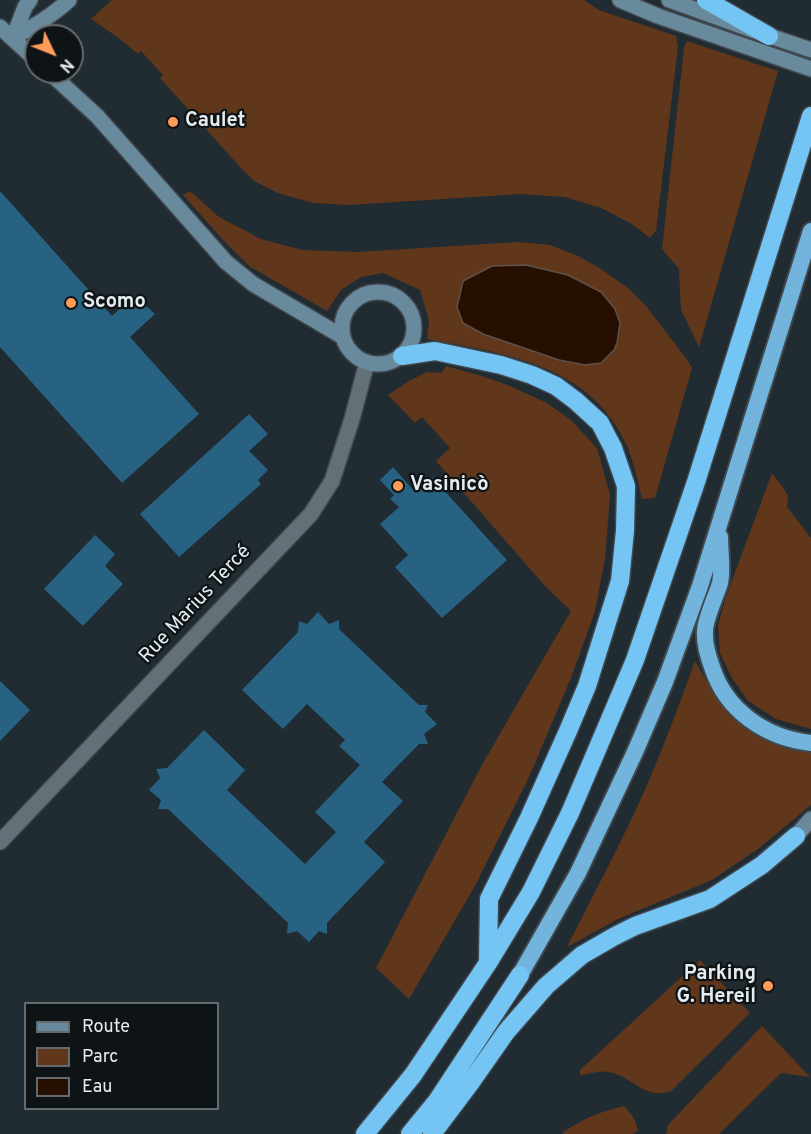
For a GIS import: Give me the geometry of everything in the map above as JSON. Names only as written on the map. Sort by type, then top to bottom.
[{"type":"highway","points":[[706,0],[769,36]]},
{"type":"highway","points":[[365,1134],[413,1075],[488,963],[531,892],[570,813],[635,660],[699,471],[811,116]]},
{"type":"highway","points":[[410,1134],[437,1101],[520,975],[578,873],[635,752],[665,682],[700,586],[811,231]]},
{"type":"highway","points":[[402,356],[435,351],[501,365],[556,386],[600,423],[613,448],[626,486],[626,531],[620,581],[587,686],[534,807],[489,898],[488,963]]},
{"type":"highway","points":[[720,521],[720,580],[705,630],[708,656],[715,677],[738,710],[758,726],[796,741],[811,743]]},
{"type":"highway","points":[[432,1134],[506,1032],[546,986],[582,955],[635,926],[710,898],[762,865],[804,832]]},
{"type":"main road","points":[[6,41],[30,0]]},
{"type":"main road","points":[[6,41],[42,21],[69,0]]},
{"type":"main road","points":[[620,0],[658,16],[811,69]]},
{"type":"main road","points":[[669,0],[811,50]]},
{"type":"main road","points":[[0,27],[6,41],[24,52]]},
{"type":"main road","points":[[62,84],[97,116],[226,262],[253,284],[343,337]]},
{"type":"main road","points":[[372,292],[395,295],[404,302],[415,322],[410,347],[402,356],[391,362],[379,364],[356,357],[348,348],[343,337],[342,325],[345,313],[352,303],[372,292]]},
{"type":"main road","points":[[804,832],[811,819]]},
{"type":"street","name":"Rue Marius Tercé","points":[[0,842],[311,514],[332,481],[367,362]]},
{"type":"green space","points":[[112,0],[584,0],[599,10],[676,36],[678,46],[656,231],[650,238],[632,224],[601,208],[565,197],[520,194],[350,205],[313,203],[278,193],[254,181],[240,167],[160,78],[163,75],[141,51],[138,54],[91,19]]},
{"type":"green space","points":[[687,41],[778,71],[699,347],[681,310],[679,269],[662,249],[684,48]]},
{"type":"green space","points":[[190,191],[219,217],[261,239],[302,250],[357,252],[519,242],[550,245],[578,256],[601,269],[628,288],[646,306],[692,368],[655,498],[642,499],[627,446],[612,419],[592,397],[569,380],[543,367],[515,358],[427,339],[429,321],[420,290],[383,273],[361,277],[341,290],[327,311],[249,266],[183,195]]},
{"type":"green space","points":[[446,366],[510,386],[547,403],[571,420],[597,448],[610,495],[605,559],[595,611],[571,678],[530,775],[475,886],[409,999],[376,968],[483,763],[571,611],[544,585],[436,461],[450,448],[422,417],[415,423],[388,395],[427,372],[441,373]]},
{"type":"green space","points":[[772,473],[788,496],[787,507],[811,538],[811,729],[776,719],[748,701],[732,678],[720,653],[718,625],[726,597]]},
{"type":"green space","points":[[695,661],[717,696],[740,724],[770,742],[789,749],[811,753],[811,805],[758,849],[712,880],[618,919],[567,947],[647,785]]},
{"type":"green space","points":[[700,960],[750,1013],[671,1091],[653,1093],[609,1072],[580,1075],[580,1070]]},
{"type":"green space","points":[[762,1026],[810,1077],[781,1073],[719,1134],[666,1134],[668,1125]]},
{"type":"green space","points":[[624,1106],[636,1124],[638,1131],[633,1134],[563,1134],[585,1119]]},
{"type":"water","points":[[526,265],[568,275],[601,292],[615,309],[620,323],[617,343],[614,350],[601,363],[585,365],[559,360],[483,334],[463,323],[457,307],[463,281],[492,266]]},
{"type":"building","points":[[0,191],[112,316],[134,295],[155,314],[130,337],[199,414],[122,483],[0,347]]},
{"type":"building","points":[[249,414],[268,434],[249,451],[268,470],[258,480],[261,484],[179,557],[140,514]]},
{"type":"building","points":[[393,467],[415,492],[432,477],[507,560],[442,618],[395,567],[408,555],[380,524],[399,507],[390,499],[394,495],[380,480]]},
{"type":"building","points":[[95,535],[115,554],[105,566],[123,584],[83,626],[44,589]]},
{"type":"building","points":[[318,612],[329,624],[339,620],[339,629],[419,705],[428,705],[425,712],[437,724],[424,734],[428,744],[419,744],[382,782],[403,801],[364,842],[385,862],[327,923],[327,934],[319,931],[309,942],[297,931],[287,934],[288,923],[168,809],[158,809],[161,800],[149,790],[160,778],[156,769],[167,768],[204,730],[245,770],[227,790],[305,864],[336,832],[315,812],[360,765],[339,746],[345,740],[307,704],[283,729],[242,690],[298,632],[299,621],[307,624]]},
{"type":"building","points":[[0,681],[30,710],[0,741]]},
{"type":"place","name":"Caulet","points":[[173,122]]},
{"type":"place","name":"Scomo","points":[[71,303]]},
{"type":"place","name":"Vasinicò","points":[[398,486]]},
{"type":"place","name":"Parking G. Hereil","points":[[768,986]]}]
